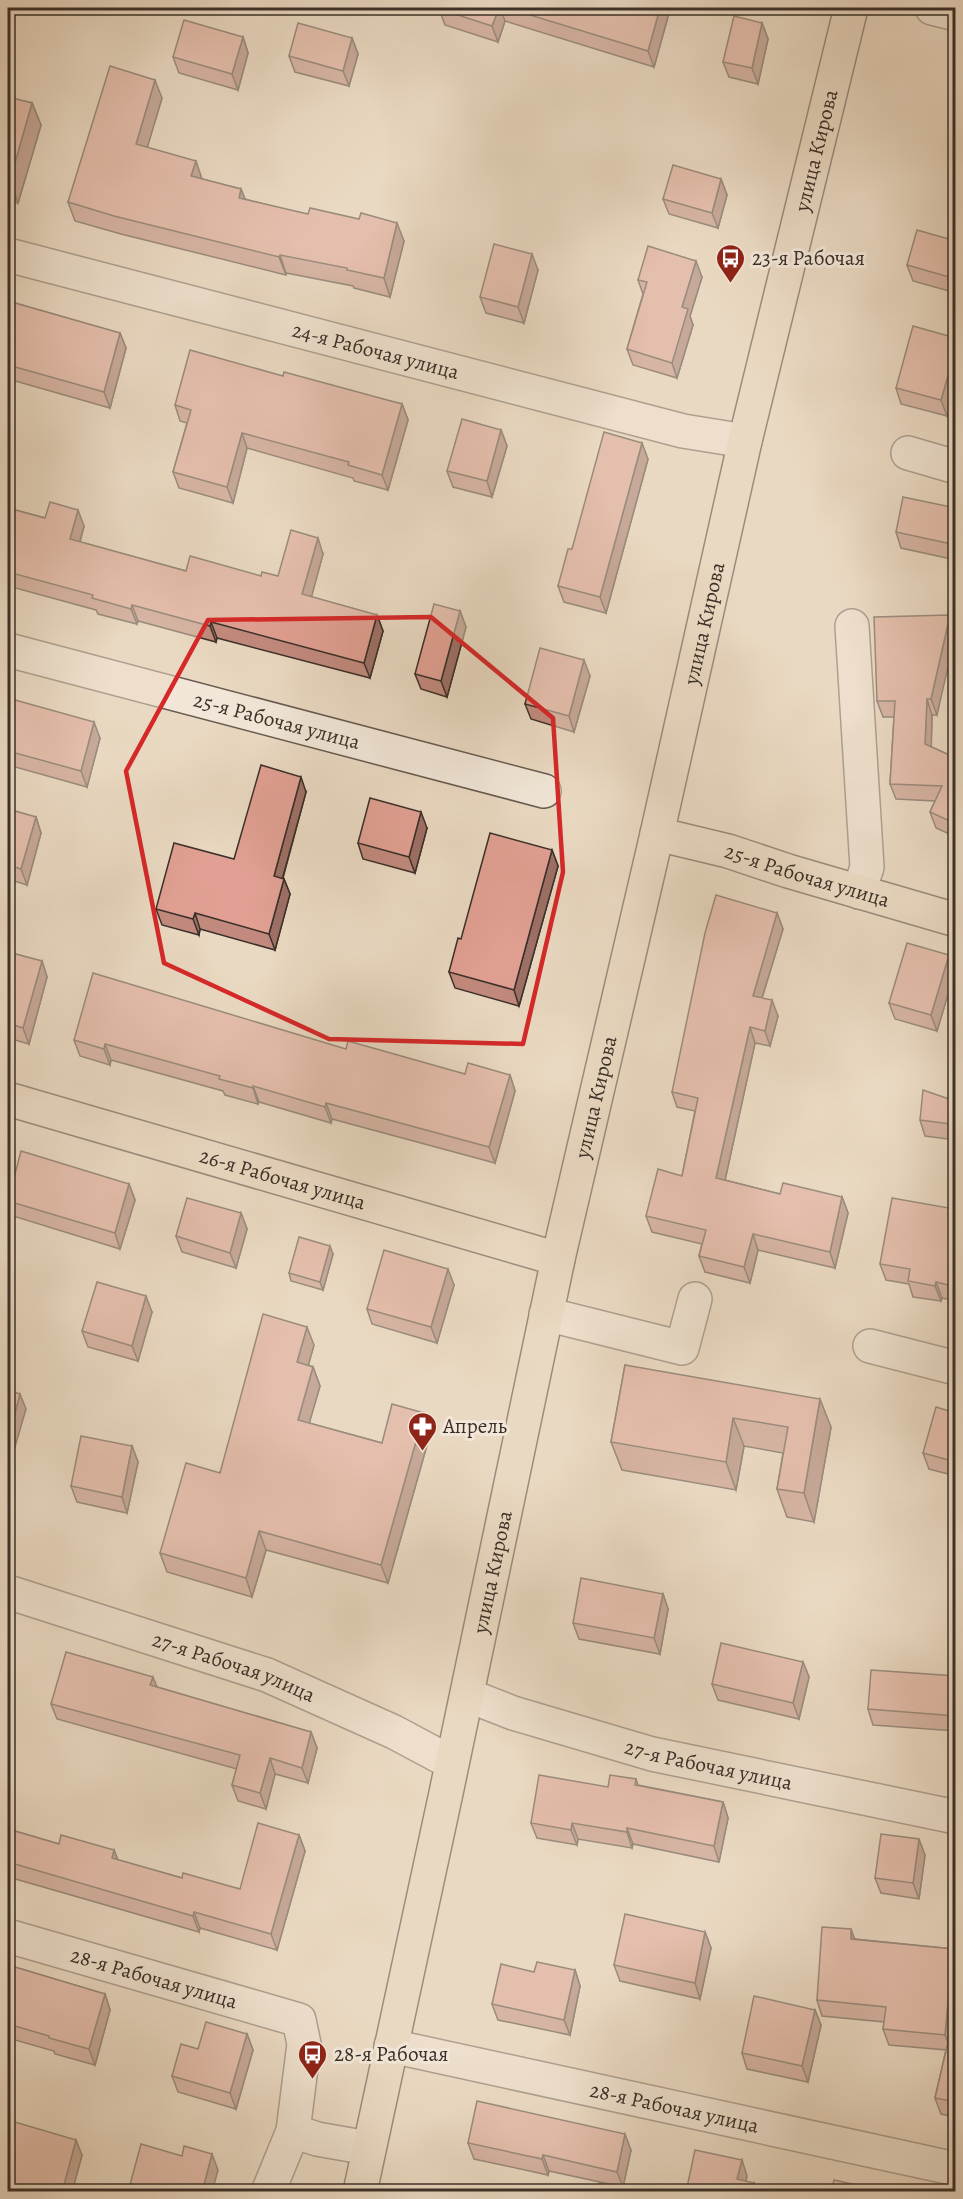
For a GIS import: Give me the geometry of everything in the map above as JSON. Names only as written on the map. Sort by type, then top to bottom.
[{"type":"main road","name":"улица Кирова","points":[[360,2192],[558,1259],[745,441],[834,68],[851,8]]},
{"type":"main road","name":"25-я Рабочая улица","points":[[657,834],[728,851],[788,872],[956,920]]},
{"type":"main road","name":"26-я Рабочая улица","points":[[8,1099],[558,1259]]},
{"type":"street","points":[[932,8],[956,14]]},
{"type":"street","name":"24-я Рабочая улица","points":[[8,255],[683,431],[745,441]]},
{"type":"street","points":[[908,453],[956,467]]},
{"type":"street","points":[[852,626],[867,867],[859,892]]},
{"type":"street","name":"25-я Рабочая улица","points":[[8,650],[544,791]]},
{"type":"street","points":[[546,1314],[682,1348],[695,1299]]},
{"type":"street","points":[[870,1346],[956,1368]]},
{"type":"street","name":"27-я Рабочая улица","points":[[8,1592],[267,1675],[394,1732],[452,1763]]},
{"type":"street","name":"27-я Рабочая улица","points":[[467,1695],[513,1713],[652,1754],[956,1817]]},
{"type":"street","name":"28-я Рабочая улица","points":[[8,1936],[299,2020],[304,2044],[293,2131]]},
{"type":"street","name":"28-я Рабочая улица","points":[[391,2046],[956,2169]]},
{"type":"street","points":[[268,2192],[293,2131],[317,2139],[368,2148]]},
{"type":"highlighted area","points":[[431,617],[553,718],[563,872],[523,1044],[329,1039],[164,963],[126,771],[208,620]]},
{"type":"building","points":[[440,8],[499,8],[492,26]]},
{"type":"building","points":[[507,8],[660,8],[648,51]]},
{"type":"building","points":[[734,16],[762,23],[752,68],[723,62]]},
{"type":"building","points":[[184,20],[243,37],[232,74],[173,57]]},
{"type":"building","points":[[298,23],[352,38],[343,71],[289,56]]},
{"type":"building","points":[[110,66],[155,80],[136,144],[196,161],[191,176],[241,189],[239,198],[308,214],[310,208],[359,219],[361,213],[397,223],[384,278],[347,270],[347,268],[280,255],[279,257],[114,216],[68,202]]},
{"type":"building","points":[[8,97],[32,103],[10,180],[8,180]]},
{"type":"building","points":[[673,165],[721,179],[712,213],[663,199]]},
{"type":"building","points":[[917,230],[956,241],[956,279],[907,265]]},
{"type":"building","points":[[494,244],[532,254],[518,307],[480,297]]},
{"type":"building","points":[[648,246],[696,261],[682,307],[688,309],[672,363],[627,349],[647,282],[638,280]]},
{"type":"building","points":[[8,301],[120,333],[104,392],[8,365]]},
{"type":"building","points":[[913,326],[956,338],[956,348],[941,400],[896,388]]},
{"type":"building","points":[[190,350],[283,376],[284,372],[402,404],[382,475],[348,465],[349,462],[242,433],[227,487],[173,472],[191,410],[175,405]]},
{"type":"building","points":[[462,419],[501,430],[487,481],[447,471]]},
{"type":"building","points":[[604,432],[642,443],[600,597],[558,586],[568,549],[572,549]]},
{"type":"building","points":[[903,497],[956,508],[956,545],[896,532]]},
{"type":"building","points":[[50,502],[78,510],[70,539],[186,571],[190,556],[261,576],[262,572],[278,576],[291,530],[318,538],[302,594],[377,615],[364,663],[211,622],[210,626],[132,605],[131,609],[92,598],[93,595],[8,572],[8,508],[45,518]]},
{"type":"building","points":[[434,604],[460,611],[441,681],[415,674]]},
{"type":"building","points":[[950,615],[931,699],[927,699],[925,744],[956,758],[956,824],[930,812],[942,786],[890,784],[895,701],[877,701],[874,617]]},
{"type":"building","points":[[540,648],[584,660],[569,716],[525,704]]},
{"type":"building","points":[[8,698],[94,722],[81,771],[8,751]]},
{"type":"building","points":[[261,765],[301,777],[274,876],[284,879],[269,934],[195,913],[193,919],[156,909],[174,843],[234,859]]},
{"type":"building","points":[[370,798],[421,812],[409,857],[358,843]]},
{"type":"building","points":[[8,809],[36,817],[21,869],[8,865]]},
{"type":"building","points":[[490,833],[552,850],[514,990],[449,972],[458,938],[461,939]]},
{"type":"building","points":[[716,895],[777,913],[753,996],[772,1000],[765,1031],[750,1027],[716,1178],[780,1194],[783,1183],[842,1197],[830,1252],[753,1234],[744,1267],[699,1256],[706,1230],[646,1216],[658,1169],[682,1176],[698,1098],[672,1092],[705,933]]},
{"type":"building","points":[[907,943],[949,955],[931,1015],[889,1003]]},
{"type":"building","points":[[8,952],[42,961],[23,1028],[8,1023]]},
{"type":"building","points":[[93,973],[346,1049],[348,1041],[465,1074],[468,1063],[510,1075],[489,1147],[326,1103],[325,1107],[253,1086],[253,1088],[219,1079],[220,1076],[105,1044],[104,1049],[74,1040]]},
{"type":"building","points":[[923,1090],[952,1100],[950,1124],[920,1120]]},
{"type":"building","points":[[21,1151],[129,1184],[115,1233],[8,1201]]},
{"type":"building","points":[[187,1198],[241,1213],[230,1253],[176,1236]]},
{"type":"building","points":[[892,1198],[949,1208],[948,1215],[956,1217],[956,1287],[936,1282],[935,1286],[908,1281],[910,1269],[880,1264]]},
{"type":"building","points":[[299,1237],[330,1246],[320,1282],[289,1273]]},
{"type":"building","points":[[384,1250],[448,1269],[431,1327],[367,1309]]},
{"type":"building","points":[[97,1282],[146,1296],[132,1346],[82,1331]]},
{"type":"building","points":[[263,1314],[307,1327],[297,1362],[313,1367],[298,1420],[382,1443],[392,1404],[424,1413],[381,1565],[259,1531],[246,1578],[160,1553],[186,1463],[220,1473]]},
{"type":"building","points":[[625,1365],[820,1399],[804,1493],[777,1489],[788,1427],[733,1418],[726,1462],[611,1442]]},
{"type":"building","points":[[8,1390],[20,1394],[8,1439]]},
{"type":"building","points":[[936,1407],[956,1413],[956,1462],[923,1453]]},
{"type":"building","points":[[81,1436],[132,1446],[122,1497],[71,1486]]},
{"type":"building","points":[[581,1578],[663,1594],[654,1638],[573,1623]]},
{"type":"building","points":[[721,1643],[803,1662],[793,1703],[712,1684]]},
{"type":"building","points":[[66,1652],[153,1677],[150,1685],[311,1732],[302,1768],[270,1758],[260,1793],[232,1785],[240,1755],[51,1704]]},
{"type":"building","points":[[871,1670],[956,1676],[956,1716],[868,1709]]},
{"type":"building","points":[[539,1775],[608,1787],[610,1775],[636,1779],[635,1785],[723,1802],[714,1846],[627,1828],[627,1832],[572,1823],[571,1830],[531,1823]]},
{"type":"building","points":[[258,1823],[299,1835],[271,1934],[194,1912],[193,1916],[8,1862],[8,1829],[59,1844],[61,1835],[114,1850],[112,1858],[182,1878],[183,1873],[240,1889]]},
{"type":"building","points":[[881,1834],[919,1839],[913,1883],[875,1878]]},
{"type":"building","points":[[625,1914],[705,1932],[695,1983],[614,1965]]},
{"type":"building","points":[[822,1927],[851,1929],[851,1939],[953,1949],[945,2035],[883,2029],[886,2007],[817,2000]]},
{"type":"building","points":[[537,1962],[575,1970],[564,2020],[492,2004],[501,1964],[534,1972]]},
{"type":"building","points":[[8,1965],[105,1994],[89,2049],[8,2024]]},
{"type":"building","points":[[754,1996],[815,2010],[802,2066],[742,2053]]},
{"type":"building","points":[[206,2022],[247,2034],[230,2093],[172,2076],[181,2044],[198,2049]]},
{"type":"building","points":[[948,2042],[956,2044],[956,2102],[935,2098]]},
{"type":"building","points":[[477,2101],[625,2134],[617,2172],[543,2155],[542,2159],[468,2143]]},
{"type":"building","points":[[8,2120],[76,2140],[62,2192],[30,2192],[8,2185]]},
{"type":"building","points":[[141,2144],[182,2156],[184,2146],[212,2154],[202,2192],[128,2192]]},
{"type":"building","points":[[695,2150],[742,2160],[737,2179],[754,2183],[752,2192],[686,2192]]},
{"type":"building","points":[[834,2180],[876,2189],[876,2192],[831,2192]]},
{"type":"building","points":[[599,2183],[639,2192],[597,2192]]},
{"type":"place","name":"23-я Рабочая","points":[[731,284]]},
{"type":"place","name":"Апрель","points":[[422,1452]]},
{"type":"place","name":"28-я Рабочая","points":[[313,2080]]}]
